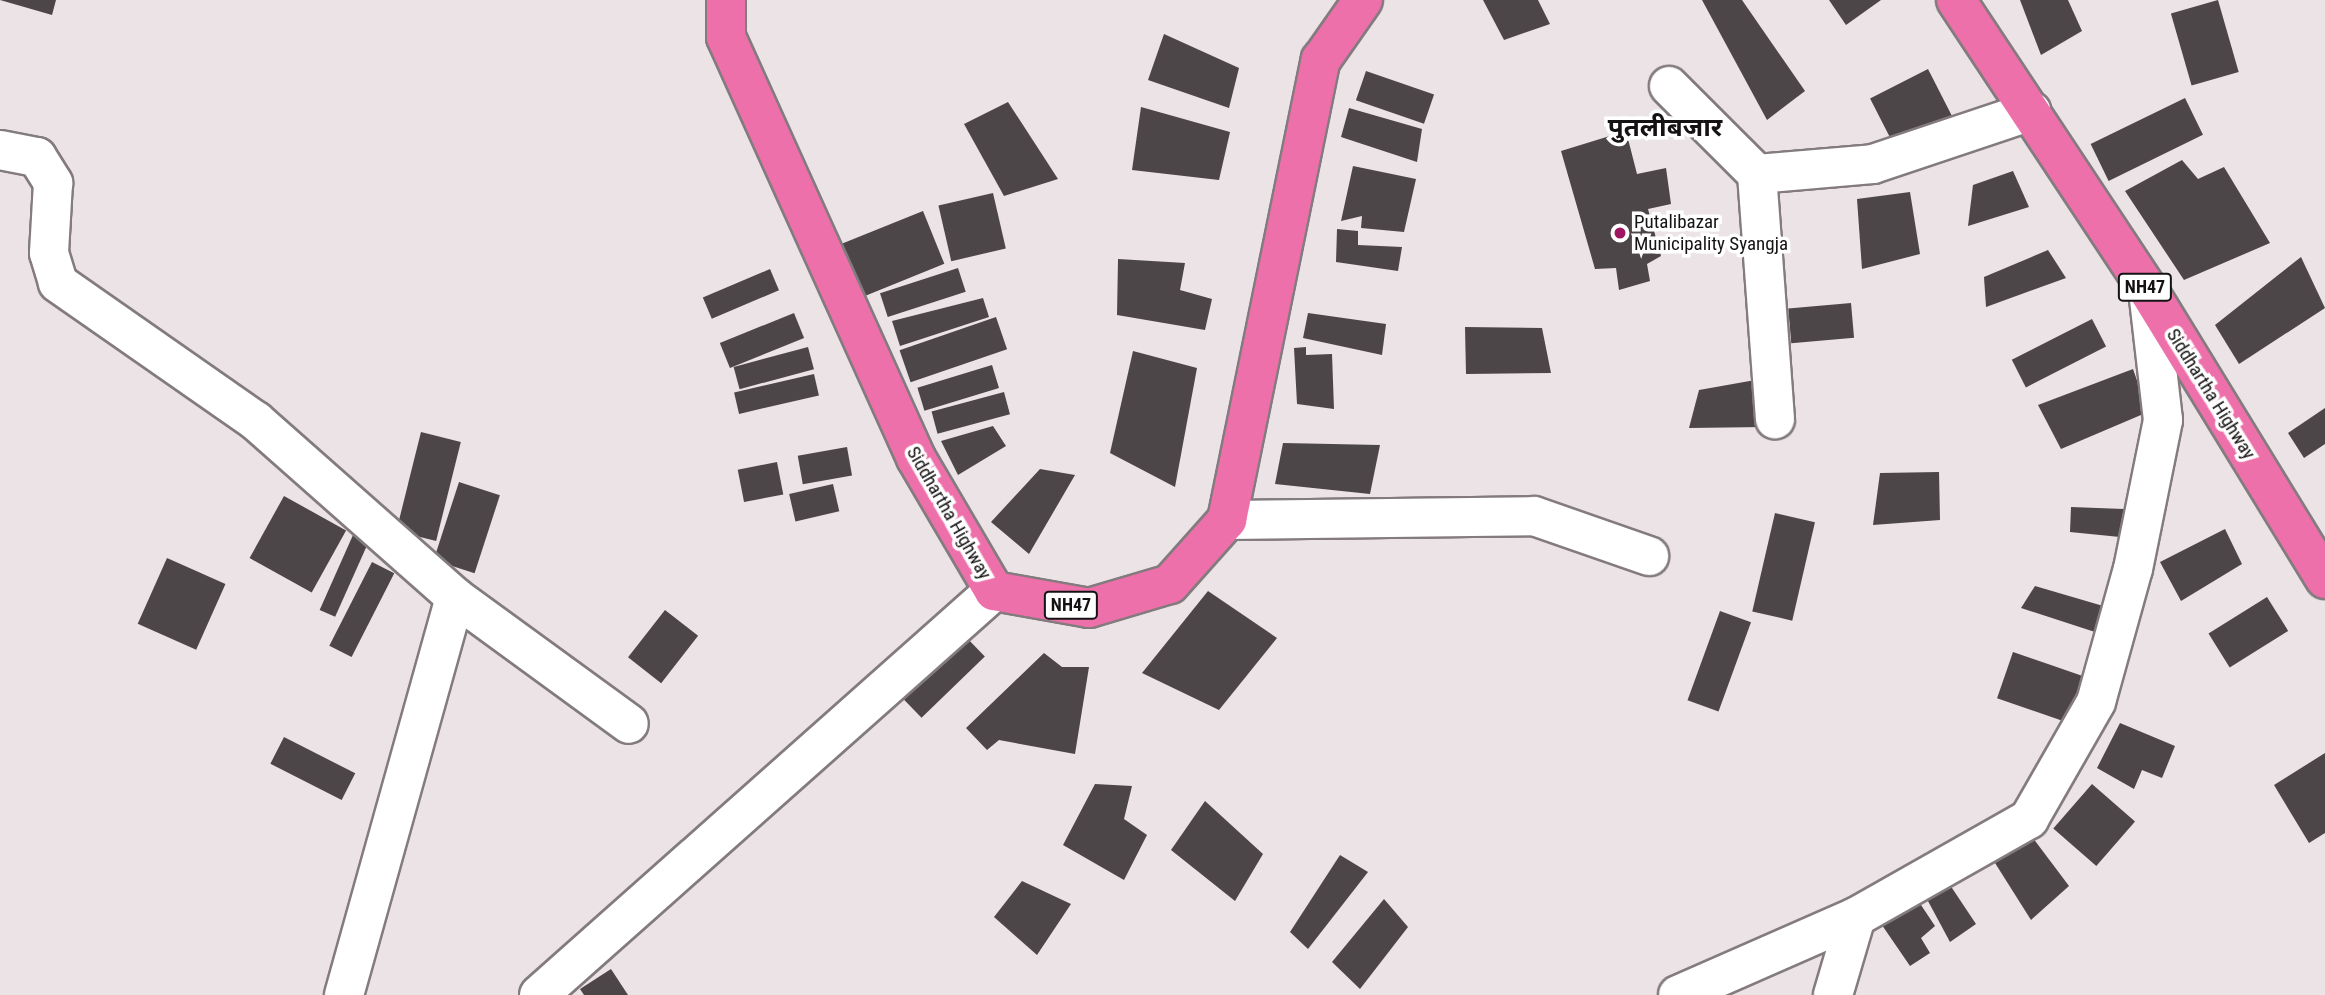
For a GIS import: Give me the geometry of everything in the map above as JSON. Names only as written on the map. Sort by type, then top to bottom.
[{"type":"highway","name":"Siddhartha Highway","points":[[726,0],[726,37],[887,395],[916,458],[994,591],[1089,608],[1170,584],[1227,520]]},
{"type":"highway","points":[[1227,520],[1321,60],[1363,0]]},
{"type":"highway","name":"Siddhartha Highway","points":[[1956,0],[2148,290],[2325,579]]},
{"type":"street","points":[[1669,86],[1757,174],[1775,419]]},
{"type":"street","points":[[1757,174],[1873,164],[2031,111]]},
{"type":"street","points":[[0,150],[37,157],[53,183],[57,206],[48,253],[58,283],[256,421],[455,597],[629,724]]},
{"type":"street","points":[[1678,995],[1856,917],[2029,819],[2096,702],[2133,569],[2163,420],[2148,290]]},
{"type":"street","points":[[1227,520],[1534,516],[1650,556]]},
{"type":"street","points":[[539,995],[994,591]]},
{"type":"street","points":[[344,995],[455,597]]},
{"type":"street","points":[[1833,995],[1856,917]]},
{"type":"building","points":[[0,0],[56,0],[52,15]]},
{"type":"building","points":[[1483,0],[1538,0],[1550,24],[1504,40]]},
{"type":"building","points":[[1702,0],[1742,0],[1805,91],[1767,120]]},
{"type":"building","points":[[1829,0],[1881,0],[1846,25]]},
{"type":"building","points":[[2020,0],[2068,0],[2082,31],[2041,55]]},
{"type":"building","points":[[2218,0],[2239,72],[2192,86],[2171,14]]},
{"type":"building","points":[[1164,34],[1239,68],[1229,108],[1148,80]]},
{"type":"building","points":[[1928,69],[1953,117],[1895,147],[1870,99]]},
{"type":"building","points":[[1366,71],[1434,94],[1424,124],[1356,100]]},
{"type":"building","points":[[2185,98],[2203,135],[2109,181],[2091,144]]},
{"type":"building","points":[[1008,102],[1058,179],[1004,196],[964,124]]},
{"type":"building","points":[[1141,107],[1230,132],[1219,180],[1132,170]]},
{"type":"building","points":[[1349,108],[1422,129],[1417,162],[1341,137]]},
{"type":"building","name":"Putalibazar Municipality Syangja","points":[[1626,131],[1637,174],[1666,168],[1671,204],[1648,209],[1661,256],[1647,264],[1650,281],[1619,290],[1616,268],[1595,269],[1561,151]]},
{"type":"building","points":[[2182,160],[2198,179],[2224,167],[2270,243],[2184,280],[2125,191]]},
{"type":"building","points":[[1353,166],[1416,179],[1404,232],[1361,228],[1362,216],[1341,221]]},
{"type":"building","points":[[2013,171],[2029,207],[1968,226],[1973,185]]},
{"type":"building","points":[[1910,192],[1920,254],[1862,269],[1857,199]]},
{"type":"building","points":[[993,193],[1006,249],[951,261],[938,206]]},
{"type":"building","points":[[923,211],[944,264],[864,296],[842,244]]},
{"type":"building","points":[[1337,229],[1358,231],[1358,245],[1402,247],[1398,271],[1336,262]]},
{"type":"building","points":[[2048,250],[2066,278],[1986,307],[1984,277]]},
{"type":"building","points":[[2301,257],[2325,308],[2239,364],[2215,325]]},
{"type":"building","points":[[1118,259],[1185,263],[1180,290],[1212,299],[1205,330],[1117,315]]},
{"type":"building","points":[[958,268],[966,292],[888,317],[880,293]]},
{"type":"building","points":[[770,269],[779,290],[712,319],[703,298]]},
{"type":"building","points":[[983,298],[989,317],[900,346],[892,321]]},
{"type":"building","points":[[1851,303],[1854,338],[1791,343],[1788,308]]},
{"type":"building","points":[[794,313],[804,338],[730,368],[720,343]]},
{"type":"building","points":[[1308,313],[1386,324],[1382,355],[1303,338]]},
{"type":"building","points":[[996,317],[1007,349],[911,382],[900,350]]},
{"type":"building","points":[[2092,319],[2106,347],[2026,387],[2012,360]]},
{"type":"building","points":[[1465,327],[1542,328],[1551,373],[1466,374]]},
{"type":"building","points":[[808,347],[814,369],[740,389],[734,367]]},
{"type":"building","points":[[1306,347],[1306,355],[1332,354],[1334,409],[1297,404],[1294,348]]},
{"type":"building","points":[[1133,351],[1197,368],[1175,487],[1110,453]]},
{"type":"building","points":[[992,365],[999,388],[924,411],[917,388]]},
{"type":"building","points":[[2133,369],[2148,412],[2061,449],[2038,405]]},
{"type":"building","points":[[814,374],[819,395],[739,414],[734,392]]},
{"type":"building","points":[[1761,379],[1764,427],[1689,428],[1699,390]]},
{"type":"building","points":[[1004,392],[1010,414],[938,434],[932,411]]},
{"type":"building","points":[[2325,408],[2325,444],[2304,458],[2288,433]]},
{"type":"building","points":[[993,426],[1006,446],[958,475],[941,441]]},
{"type":"building","points":[[421,432],[461,442],[436,541],[396,531]]},
{"type":"building","points":[[1283,443],[1380,445],[1370,494],[1275,484]]},
{"type":"building","points":[[847,447],[852,476],[803,484],[798,456]]},
{"type":"building","points":[[777,462],[783,494],[744,502],[738,470]]},
{"type":"building","points":[[1040,469],[1075,475],[1029,554],[991,522]]},
{"type":"building","points":[[1939,472],[1940,520],[1873,525],[1880,473]]},
{"type":"building","points":[[459,482],[500,495],[475,573],[434,560]]},
{"type":"building","points":[[833,484],[839,511],[795,521],[789,494]]},
{"type":"building","points":[[284,496],[346,530],[312,593],[250,558]]},
{"type":"building","points":[[2071,507],[2124,509],[2120,537],[2070,532]]},
{"type":"building","points":[[1775,513],[1815,522],[1792,621],[1752,611]]},
{"type":"building","points":[[2225,529],[2242,564],[2181,601],[2160,562]]},
{"type":"building","points":[[353,535],[369,542],[335,617],[320,610]]},
{"type":"building","points":[[167,558],[225,584],[196,650],[138,624]]},
{"type":"building","points":[[372,562],[394,573],[352,657],[329,646]]},
{"type":"building","points":[[2035,586],[2110,608],[2098,633],[2021,608]]},
{"type":"building","points":[[1208,591],[1277,638],[1219,710],[1142,673]]},
{"type":"building","points":[[2267,597],[2288,631],[2230,667],[2208,634]]},
{"type":"building","points":[[665,610],[698,636],[661,683],[628,657]]},
{"type":"building","points":[[1720,611],[1751,622],[1719,712],[1688,700]]},
{"type":"building","points":[[964,635],[985,657],[922,718],[901,696]]},
{"type":"building","points":[[2013,652],[2088,678],[2072,724],[1997,698]]},
{"type":"building","points":[[1044,653],[1062,667],[1089,667],[1075,754],[999,740],[987,750],[966,728]]},
{"type":"building","points":[[2120,723],[2175,746],[2162,778],[2142,770],[2134,789],[2097,768]]},
{"type":"building","points":[[284,737],[355,773],[342,800],[270,764]]},
{"type":"building","points":[[2325,753],[2325,833],[2309,843],[2274,785]]},
{"type":"building","points":[[1095,784],[1132,786],[1124,819],[1147,835],[1124,880],[1063,845]]},
{"type":"building","points":[[2092,784],[2135,821],[2096,866],[2053,829]]},
{"type":"building","points":[[1205,801],[1263,854],[1235,901],[1171,850]]},
{"type":"building","points":[[2030,834],[2069,886],[2031,920],[1990,855]]},
{"type":"building","points":[[1340,855],[1368,872],[1308,949],[1290,932]]},
{"type":"building","points":[[1944,876],[1976,924],[1950,942],[1921,888]]},
{"type":"building","points":[[1022,881],[1071,904],[1037,955],[994,917]]},
{"type":"building","points":[[1911,890],[1935,926],[1921,938],[1930,953],[1910,966],[1873,912]]},
{"type":"building","points":[[1384,899],[1408,927],[1360,989],[1332,962]]},
{"type":"building","points":[[611,969],[628,995],[584,995],[580,989]]},
{"type":"place","name":"Putalibazar Municipality Syangja","points":[[1620,233]]},
{"type":"district","name":"पुतलीबजार","points":[[1665,128]]}]
